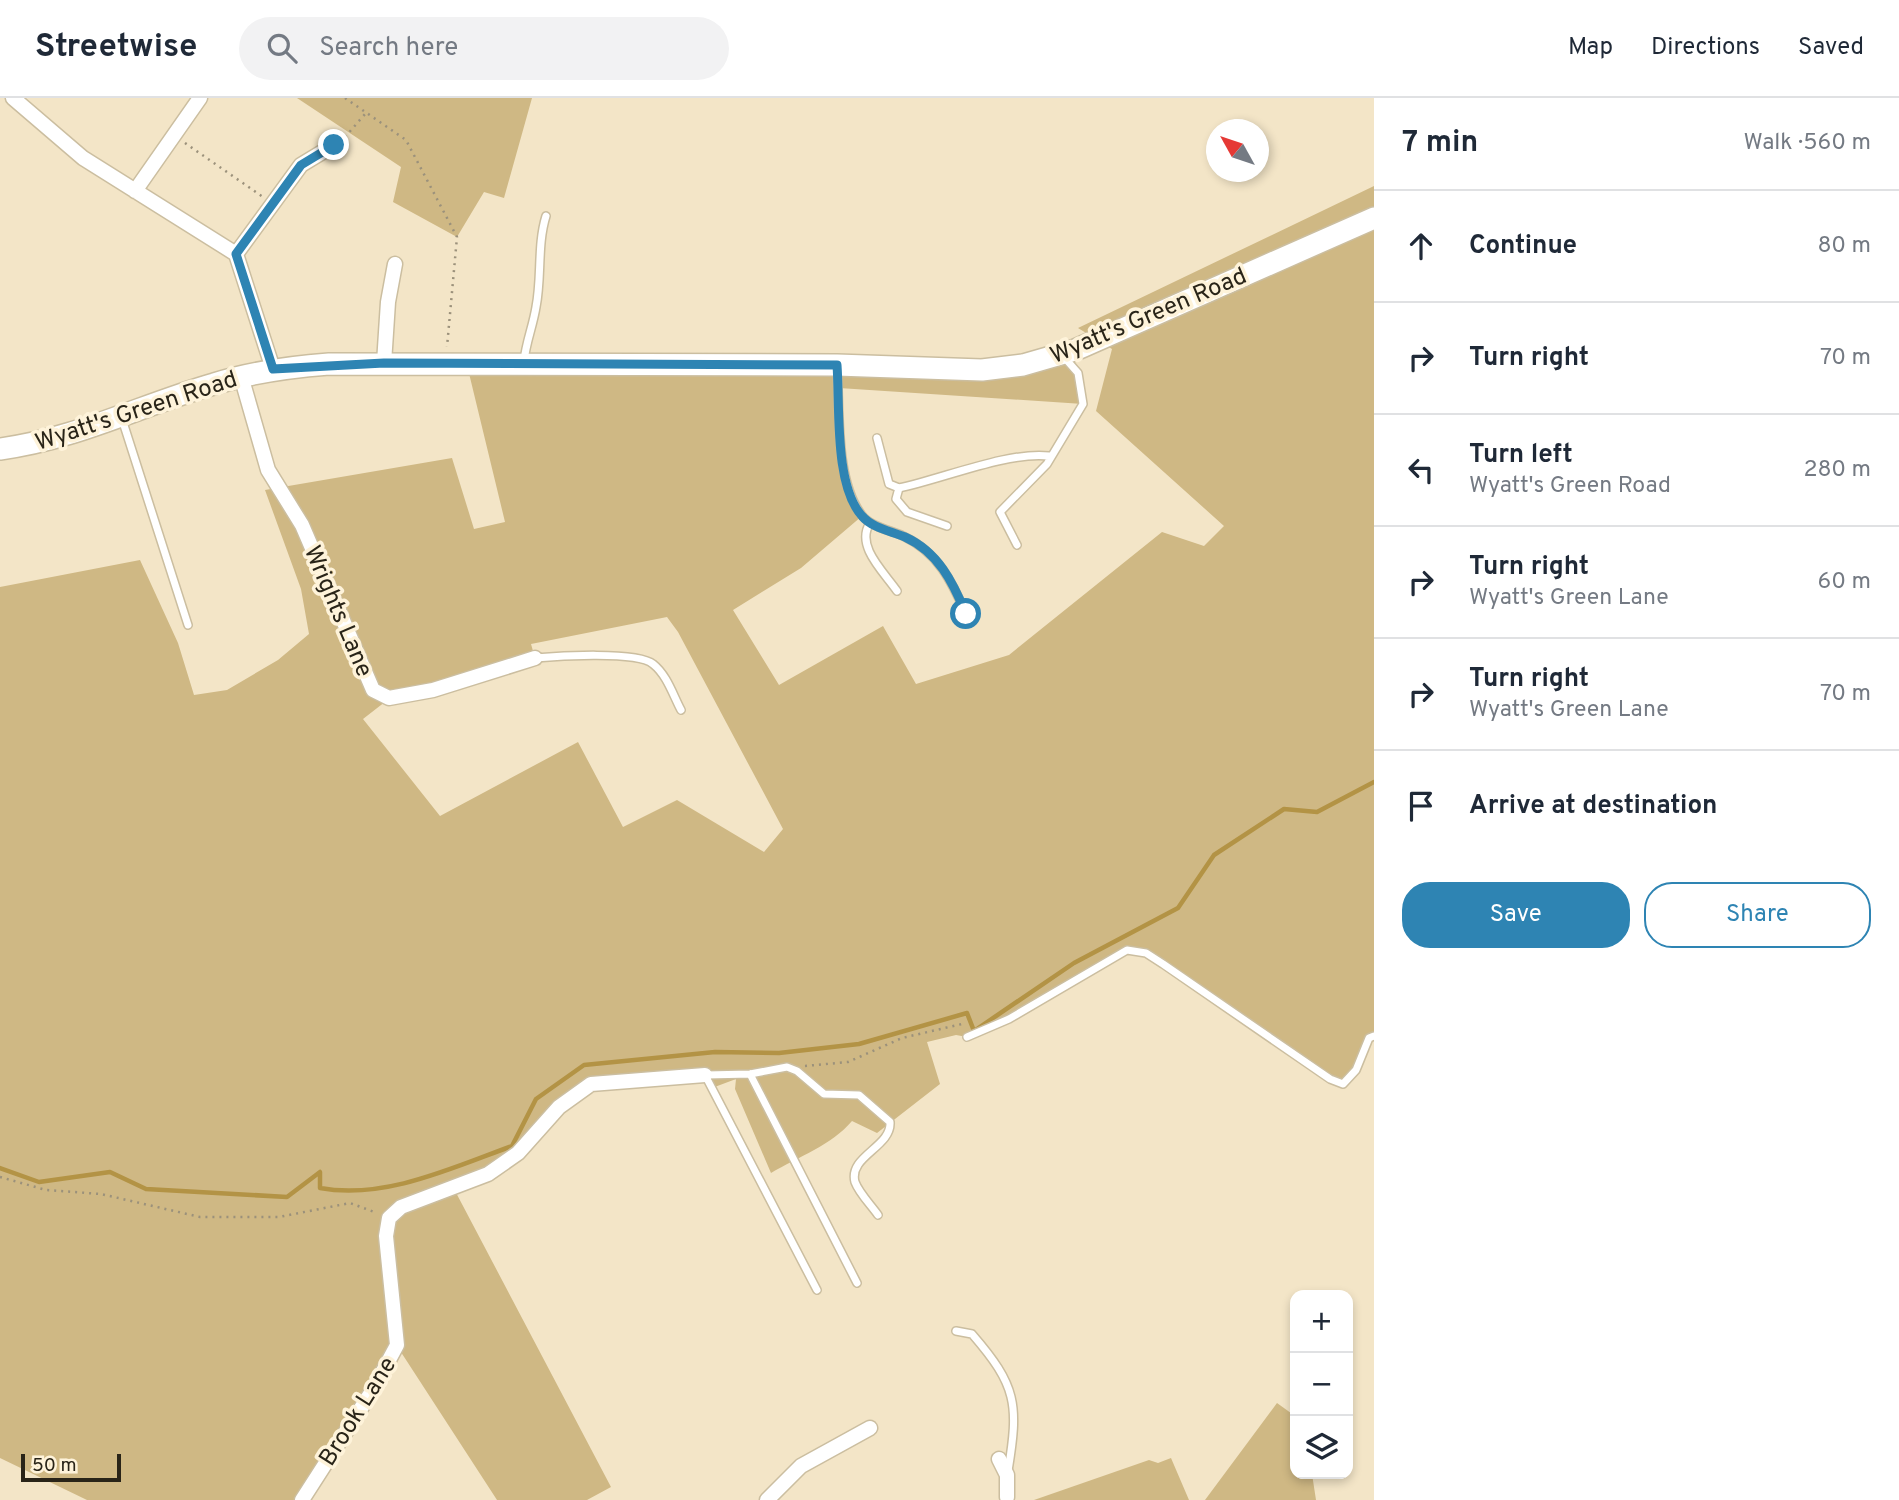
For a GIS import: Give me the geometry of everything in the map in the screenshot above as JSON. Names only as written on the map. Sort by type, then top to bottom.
[{"type":"street","points":[[13,98],[83,158],[236,254],[273,369]]},
{"type":"street","points":[[135,191],[200,98]]},
{"type":"street","points":[[236,254],[301,165],[334,145]]},
{"type":"street","name":"Wyatt's Green Road","points":[[0,449],[36,444],[122,418],[241,376],[273,369],[384,363],[837,365],[982,370],[1023,365],[1063,355],[1374,218]]},
{"type":"street","points":[[384,363],[388,302],[395,264]]},
{"type":"street","name":"Wrights Lane","points":[[241,376],[268,470],[302,525],[373,690],[388,698],[433,691],[536,658]]},
{"type":"street","points":[[390,1218],[401,1207],[488,1174],[518,1153],[559,1107],[591,1084],[705,1075]]},
{"type":"street","name":"Brook Lane","points":[[302,1500],[374,1388],[397,1345],[386,1236],[390,1218]]},
{"type":"street","points":[[767,1500],[801,1466],[870,1428]]},
{"type":"street","points":[[999,1459],[1007,1475],[1005,1499]]},
{"type":"lane","points":[[523,365],[525,346],[536,308],[542,254],[540,235],[546,216]]},
{"type":"lane","points":[[1017,545],[1000,512],[1047,464],[1049,456],[1083,404],[1078,373],[1063,355]]},
{"type":"lane","points":[[837,365],[844,473],[855,504],[870,523],[917,543],[945,569],[966,614]]},
{"type":"lane","points":[[122,418],[188,625]]},
{"type":"lane","points":[[877,438],[888,484],[899,488],[1010,458],[1033,454],[1049,456]]},
{"type":"lane","points":[[899,488],[897,499],[906,512],[947,526]]},
{"type":"lane","points":[[870,523],[864,532],[865,543],[897,591]]},
{"type":"lane","points":[[536,658],[633,658],[650,661],[662,672],[681,710]]},
{"type":"lane","points":[[967,1037],[1009,1019],[1127,950],[1146,953],[1330,1079],[1343,1084],[1356,1070],[1369,1038],[1374,1036]]},
{"type":"lane","points":[[817,1290],[705,1075],[750,1074],[787,1067],[797,1071],[824,1094],[859,1095],[890,1122],[888,1135],[858,1165],[855,1173],[856,1184],[878,1215]]},
{"type":"lane","points":[[750,1074],[857,1283]]},
{"type":"lane","points":[[956,1331],[972,1334],[1006,1378],[1016,1419],[1007,1475]]},
{"type":"path","points":[[345,98],[405,140],[457,237],[448,365]]},
{"type":"path","points":[[334,145],[351,134],[366,113]]},
{"type":"path","points":[[174,135],[274,204]]},
{"type":"path","points":[[787,1067],[848,1062],[902,1038],[962,1024],[967,1037]]},
{"type":"path","points":[[0,1177],[46,1190],[102,1194],[201,1217],[279,1217],[350,1203],[390,1218]]},
{"type":"shaded area","points":[[297,98],[532,98],[504,198],[484,192],[457,237],[393,202],[401,167]]},
{"type":"shaded area","points":[[1374,186],[1374,1036],[1356,1070],[1343,1084],[1146,953],[1127,950],[967,1037],[956,1035],[927,1042],[940,1084],[877,1133],[852,1121],[825,1144],[771,1173],[735,1089],[736,1079],[712,1088],[705,1075],[591,1084],[518,1153],[453,1187],[611,1487],[587,1500],[497,1500],[397,1346],[302,1500],[87,1500],[0,1458],[0,587],[140,560],[178,643],[194,695],[227,690],[278,660],[309,634],[301,589],[265,490],[452,458],[474,529],[505,522],[467,365],[939,369],[1063,355],[1078,373],[1083,404],[839,388],[844,473],[862,516],[801,568],[733,610],[779,685],[883,626],[916,684],[1009,655],[1162,532],[1204,546],[1224,526],[1096,411],[1112,349],[1078,328]],"holes":[[[667,617],[678,632],[783,829],[764,852],[677,800],[623,827],[578,742],[440,816],[363,719],[390,698],[535,658],[531,644]]]},
{"type":"shaded area","points":[[1277,1403],[1290,1412],[1290,1479],[1313,1479],[1316,1500],[1205,1500]]},
{"type":"shaded area","points":[[1171,1458],[1189,1500],[1034,1500],[1149,1460],[1158,1463]]},
{"type":"waterway","points":[[0,1168],[39,1182],[110,1172],[146,1189],[287,1197],[320,1172],[320,1188],[369,1190],[418,1180],[512,1146],[536,1099],[584,1065],[715,1052],[779,1053],[859,1044],[967,1013],[974,1031],[1074,963],[1178,908],[1214,855],[1284,809],[1317,812],[1374,782]]},
{"type":"route","points":[[334,145],[301,165],[252,237],[236,254],[273,369],[329,363],[837,365],[844,473],[855,504],[870,523],[917,543],[945,569],[966,614]]}]
